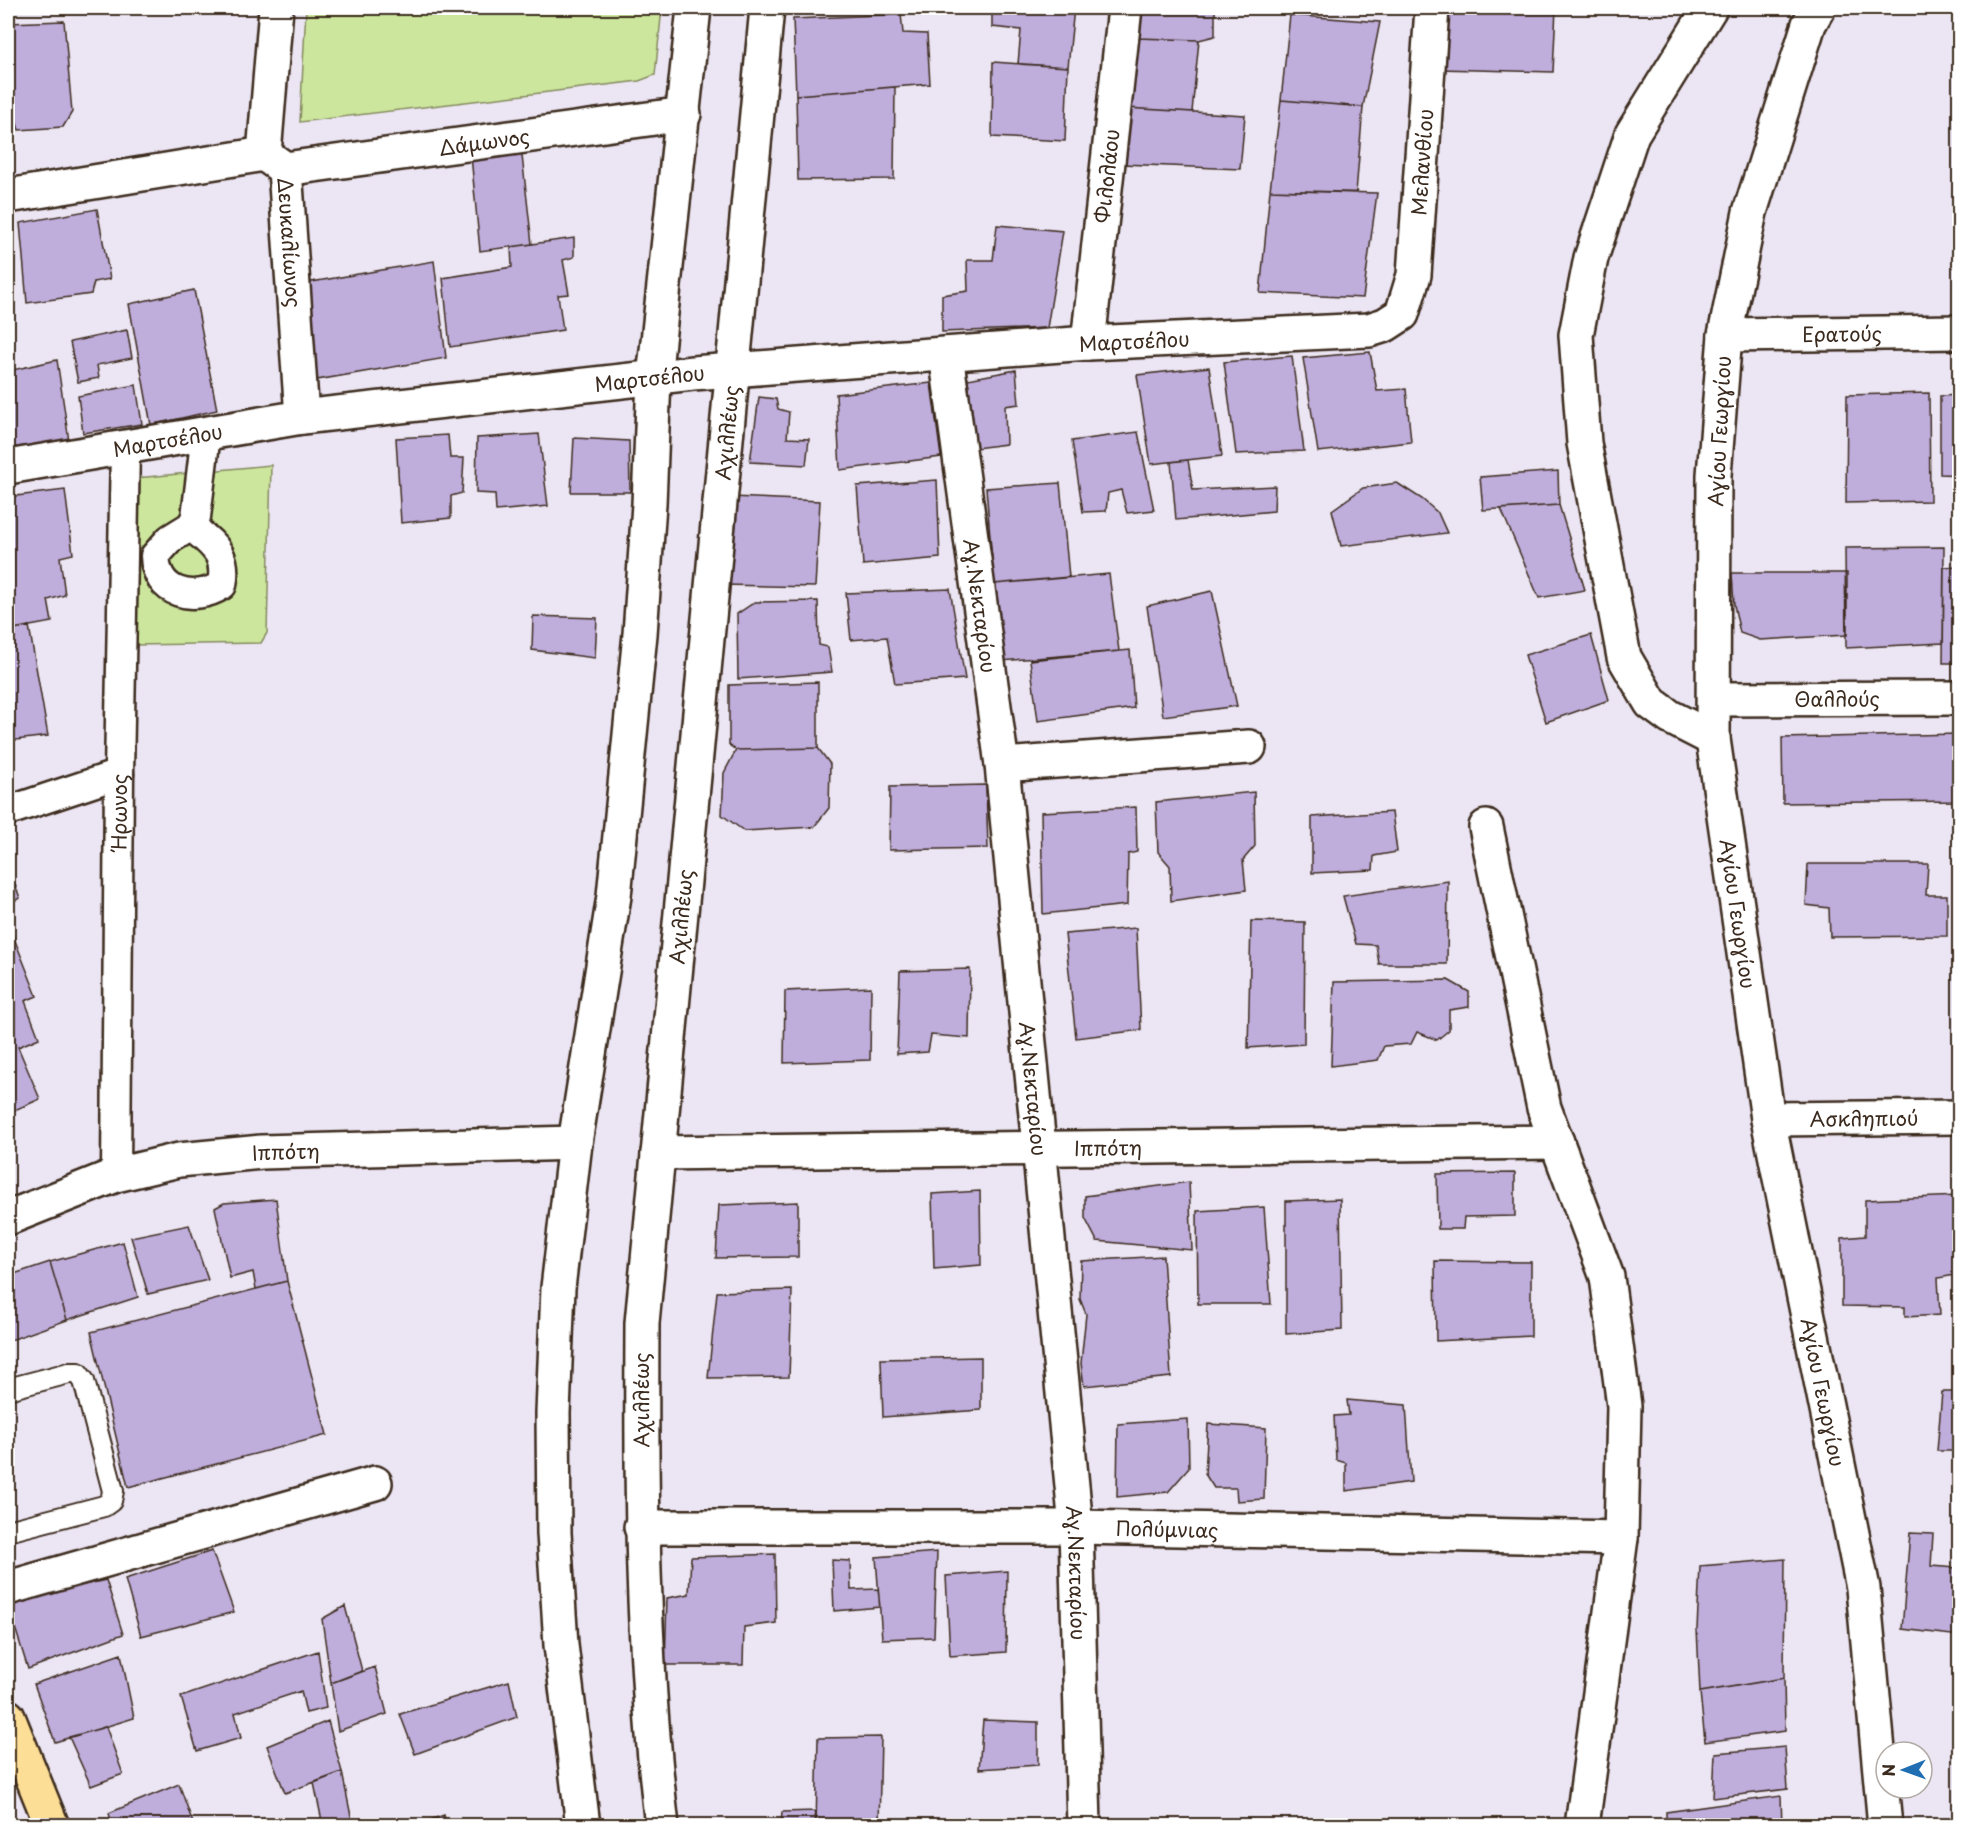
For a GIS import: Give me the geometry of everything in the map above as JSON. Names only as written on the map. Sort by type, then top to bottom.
[{"type":"main road","points":[[8,1717],[52,1826]]},
{"type":"street","name":"Δευκαλίωνος","points":[[276,8],[274,161],[302,417]]},
{"type":"street","points":[[582,1826],[561,1645],[554,1497],[553,1413],[558,1288],[575,1143],[614,896],[640,634],[649,504],[654,378],[694,8]]},
{"type":"street","name":"Αχιλλέως","points":[[662,1826],[650,1727],[641,1527],[642,1323],[767,8]]},
{"type":"street","name":"Φιλολάου","points":[[1088,343],[1125,8]]},
{"type":"street","name":"Μελανθίου","points":[[1402,314],[1414,275],[1432,8]]},
{"type":"street","points":[[1710,8],[1632,134],[1591,258],[1576,335],[1584,443],[1624,657],[1651,703],[1670,717],[1713,738]]},
{"type":"street","name":"Αγίου Γεωργίου","points":[[1818,8],[1809,24],[1750,212],[1725,335],[1714,475],[1715,699],[1713,738],[1768,1119],[1863,1588],[1885,1826]]},
{"type":"street","name":"Δάμωνος","points":[[8,196],[274,161],[684,114]]},
{"type":"street","name":"Μαρτσέλου","points":[[8,467],[302,417],[654,378],[1088,343],[1369,330],[1385,325],[1402,314]]},
{"type":"street","name":"Ερατούς","points":[[1725,335],[1959,332]]},
{"type":"street","name":"Αγ.Νεκταρίου","points":[[946,354],[1002,765],[1076,1527],[1084,1826]]},
{"type":"street","points":[[191,526],[196,517],[206,434]]},
{"type":"street","name":"Ήρωνος","points":[[116,1175],[118,774],[125,448]]},
{"type":"street","name":"Θαλλούς","points":[[1715,699],[1959,698]]},
{"type":"street","points":[[1002,765],[1249,747]]},
{"type":"street","points":[[8,812],[118,774]]},
{"type":"street","points":[[1486,827],[1544,1108],[1607,1277],[1624,1406],[1621,1538],[1582,1826]]},
{"type":"street","name":"Ασκληπιού","points":[[1768,1119],[1959,1116]]},
{"type":"street","name":"Ιππότη","points":[[658,1153],[1557,1142]]},
{"type":"street","name":"Ιππότη","points":[[8,1218],[116,1175],[179,1160],[262,1152],[575,1143]]},
{"type":"street","points":[[8,1588],[375,1483]]},
{"type":"street","name":"Πολύμνιας","points":[[641,1527],[1076,1527],[1621,1538]]},
{"type":"lane","points":[[8,1389],[69,1373],[78,1373],[84,1381],[113,1491],[111,1501],[104,1506],[8,1531]]},
{"type":"green space","points":[[306,8],[662,8],[655,75],[639,81],[300,122]]},
{"type":"green space","points":[[271,465],[267,633],[261,643],[134,645],[137,478]]},
{"type":"building","points":[[992,8],[1074,8],[1068,67],[1018,64],[1021,30],[992,27]]},
{"type":"building","points":[[1140,8],[1215,8],[1215,36],[1199,40],[1137,38]]},
{"type":"building","points":[[1446,8],[1556,8],[1553,72],[1439,69]]},
{"type":"building","points":[[901,14],[903,33],[927,34],[930,84],[796,95],[793,19]]},
{"type":"building","points":[[1290,15],[1380,22],[1363,107],[1281,100]]},
{"type":"building","points":[[64,21],[72,112],[63,127],[19,130],[12,108],[8,108],[8,23]]},
{"type":"building","points":[[1137,38],[1199,40],[1192,112],[1126,108]]},
{"type":"building","points":[[993,62],[1068,67],[1065,141],[992,137]]},
{"type":"building","points":[[895,87],[894,179],[798,180],[796,95]]},
{"type":"building","points":[[1281,100],[1363,107],[1356,193],[1270,190]]},
{"type":"building","points":[[1126,108],[1245,115],[1240,169],[1122,164]]},
{"type":"building","points":[[521,147],[532,244],[480,251],[471,156]]},
{"type":"building","points":[[1270,190],[1377,193],[1363,298],[1260,293]]},
{"type":"building","points":[[97,209],[110,279],[94,282],[91,294],[27,303],[20,223]]},
{"type":"building","points":[[997,225],[1063,231],[1047,328],[942,332],[942,295],[968,291],[967,260],[993,260]]},
{"type":"building","points":[[574,238],[574,257],[563,260],[569,294],[558,295],[563,330],[450,347],[443,278],[512,267],[511,247]]},
{"type":"building","points":[[434,261],[446,358],[311,381],[306,283]]},
{"type":"building","points":[[194,290],[217,410],[151,425],[129,304]]},
{"type":"building","points":[[127,330],[132,358],[97,365],[99,378],[78,382],[70,342]]},
{"type":"building","points":[[1370,352],[1377,391],[1406,389],[1411,442],[1318,452],[1303,358]]},
{"type":"building","points":[[1292,356],[1304,451],[1236,454],[1224,362]]},
{"type":"building","points":[[57,360],[69,441],[10,448],[8,371]]},
{"type":"building","points":[[1209,367],[1222,456],[1151,464],[1137,375]]},
{"type":"building","points":[[1016,370],[1019,404],[1005,406],[1006,444],[976,448],[968,379]]},
{"type":"building","points":[[931,383],[941,457],[840,470],[836,394]]},
{"type":"building","points":[[136,385],[142,424],[83,433],[78,396]]},
{"type":"building","points":[[1929,393],[1930,501],[1846,503],[1847,395]]},
{"type":"building","points":[[1960,395],[1960,475],[1940,474],[1940,396]]},
{"type":"building","points":[[759,397],[776,399],[778,409],[789,412],[787,438],[809,439],[806,465],[750,462]]},
{"type":"building","points":[[1138,432],[1154,510],[1127,513],[1121,490],[1108,493],[1106,511],[1083,512],[1072,441]]},
{"type":"building","points":[[539,434],[548,506],[496,511],[495,494],[476,493],[477,438]]},
{"type":"building","points":[[448,435],[450,458],[464,458],[462,493],[451,496],[451,518],[401,523],[396,438]]},
{"type":"building","points":[[574,438],[629,441],[630,492],[571,492]]},
{"type":"building","points":[[1188,460],[1193,490],[1275,486],[1274,511],[1176,520],[1171,462]]},
{"type":"building","points":[[1558,471],[1559,505],[1483,510],[1480,477]]},
{"type":"building","points":[[937,480],[940,558],[863,565],[857,486]]},
{"type":"building","points":[[1060,483],[1069,577],[994,584],[986,488]]},
{"type":"building","points":[[1397,483],[1422,499],[1438,513],[1447,533],[1341,546],[1332,510],[1363,488]]},
{"type":"building","points":[[65,490],[73,554],[60,557],[65,595],[48,600],[52,622],[8,630],[8,497]]},
{"type":"building","points":[[732,497],[820,501],[815,587],[722,585]]},
{"type":"building","points":[[1559,505],[1585,590],[1539,598],[1501,509]]},
{"type":"building","points":[[1944,547],[1943,643],[1846,648],[1845,548]]},
{"type":"building","points":[[1960,566],[1960,663],[1943,663],[1944,567]]},
{"type":"building","points":[[1732,573],[1847,573],[1847,635],[1760,640],[1740,633],[1734,605]]},
{"type":"building","points":[[1109,574],[1119,651],[1001,661],[994,584]]},
{"type":"building","points":[[950,589],[965,679],[895,684],[887,637],[851,640],[846,593]]},
{"type":"building","points":[[1212,591],[1237,706],[1163,716],[1147,606]]},
{"type":"building","points":[[818,601],[819,645],[828,647],[832,672],[738,679],[737,614],[755,602]]},
{"type":"building","points":[[533,616],[597,618],[595,658],[532,650]]},
{"type":"building","points":[[29,626],[48,736],[8,741],[8,630]]},
{"type":"building","points":[[1591,635],[1609,700],[1546,722],[1525,655]]},
{"type":"building","points":[[1130,650],[1134,708],[1038,721],[1030,660]]},
{"type":"building","points":[[818,682],[818,748],[736,750],[729,745],[729,685]]},
{"type":"building","points":[[1958,734],[1959,801],[1783,803],[1782,738]]},
{"type":"building","points":[[818,748],[830,764],[829,808],[814,827],[744,831],[722,815],[724,773],[736,750]]},
{"type":"building","points":[[986,785],[988,848],[889,850],[890,787]]},
{"type":"building","points":[[1254,792],[1255,846],[1243,860],[1246,890],[1171,901],[1170,866],[1158,852],[1156,802]]},
{"type":"building","points":[[1136,807],[1137,852],[1128,854],[1127,905],[1043,914],[1041,812]]},
{"type":"building","points":[[1392,812],[1397,852],[1374,856],[1373,870],[1312,873],[1312,817]]},
{"type":"building","points":[[1808,864],[1928,864],[1926,895],[1947,895],[1947,936],[1830,937],[1829,908],[1806,905]]},
{"type":"building","points":[[8,866],[20,898],[8,904]]},
{"type":"building","points":[[1448,881],[1447,964],[1379,964],[1376,945],[1356,944],[1343,896]]},
{"type":"building","points":[[1251,921],[1305,922],[1304,1044],[1248,1048]]},
{"type":"building","points":[[8,923],[37,996],[25,1001],[39,1038],[18,1047],[40,1099],[8,1113]]},
{"type":"building","points":[[1136,928],[1141,1030],[1076,1038],[1065,934]]},
{"type":"building","points":[[970,969],[969,1038],[931,1035],[928,1052],[897,1054],[900,971]]},
{"type":"building","points":[[1448,980],[1469,992],[1469,1007],[1449,1010],[1449,1030],[1437,1040],[1417,1032],[1411,1044],[1384,1046],[1378,1060],[1331,1066],[1334,982]]},
{"type":"building","points":[[871,987],[870,1060],[784,1063],[785,991]]},
{"type":"building","points":[[1515,1173],[1515,1216],[1464,1217],[1463,1229],[1438,1229],[1437,1174]]},
{"type":"building","points":[[1189,1182],[1192,1250],[1097,1241],[1085,1218],[1085,1196]]},
{"type":"building","points":[[980,1191],[981,1265],[934,1269],[932,1194]]},
{"type":"building","points":[[1960,1196],[1960,1274],[1938,1278],[1940,1315],[1905,1317],[1905,1307],[1842,1306],[1842,1238],[1865,1236],[1865,1200]]},
{"type":"building","points":[[276,1199],[287,1281],[256,1289],[253,1272],[230,1278],[215,1208],[224,1203]]},
{"type":"building","points":[[1340,1199],[1342,1330],[1286,1334],[1286,1201]]},
{"type":"building","points":[[798,1202],[798,1257],[716,1258],[719,1205]]},
{"type":"building","points":[[1264,1207],[1271,1304],[1198,1304],[1197,1211]]},
{"type":"building","points":[[189,1225],[208,1280],[148,1294],[131,1237]]},
{"type":"building","points":[[123,1242],[138,1297],[67,1320],[50,1262]]},
{"type":"building","points":[[1163,1256],[1171,1377],[1084,1386],[1081,1363],[1086,1314],[1080,1299],[1081,1261]]},
{"type":"building","points":[[1435,1261],[1531,1262],[1531,1336],[1436,1341]]},
{"type":"building","points":[[50,1262],[67,1320],[8,1341],[8,1276]]},
{"type":"building","points":[[287,1281],[327,1435],[128,1487],[91,1332]]},
{"type":"building","points":[[792,1290],[789,1377],[708,1378],[717,1292]]},
{"type":"building","points":[[981,1357],[981,1410],[883,1417],[881,1359]]},
{"type":"building","points":[[1942,1392],[1960,1392],[1960,1451],[1937,1451]]},
{"type":"building","points":[[1347,1400],[1406,1405],[1411,1482],[1346,1491],[1346,1463],[1336,1460],[1334,1416],[1349,1415]]},
{"type":"building","points":[[1188,1419],[1189,1468],[1168,1492],[1117,1497],[1118,1424]]},
{"type":"building","points":[[1208,1424],[1266,1428],[1264,1499],[1237,1501],[1236,1488],[1214,1488],[1205,1474]]},
{"type":"building","points":[[1958,1532],[1960,1636],[1902,1629],[1910,1533],[1933,1534],[1931,1566],[1957,1568]]},
{"type":"building","points":[[212,1551],[234,1612],[141,1636],[125,1579]]},
{"type":"building","points":[[937,1552],[934,1637],[882,1639],[876,1557]]},
{"type":"building","points":[[775,1554],[776,1623],[744,1627],[743,1665],[665,1665],[667,1598],[689,1594],[691,1557]]},
{"type":"building","points":[[1785,1559],[1784,1678],[1700,1692],[1697,1629],[1700,1566]]},
{"type":"building","points":[[832,1560],[850,1561],[851,1590],[878,1589],[880,1607],[834,1611]]},
{"type":"building","points":[[1007,1571],[1006,1652],[950,1656],[946,1576]]},
{"type":"building","points":[[106,1580],[123,1634],[28,1669],[8,1605],[47,1593]]},
{"type":"building","points":[[345,1606],[362,1671],[331,1683],[322,1619]]},
{"type":"building","points":[[318,1651],[326,1708],[306,1713],[301,1691],[235,1713],[241,1738],[197,1751],[181,1697]]},
{"type":"building","points":[[121,1654],[134,1718],[55,1742],[34,1684]]},
{"type":"building","points":[[375,1667],[387,1714],[338,1731],[331,1683]]},
{"type":"building","points":[[1784,1678],[1785,1731],[1705,1742],[1700,1692]]},
{"type":"building","points":[[509,1681],[517,1717],[415,1754],[400,1714]]},
{"type":"building","points":[[983,1720],[1038,1722],[1038,1765],[979,1769]]},
{"type":"building","points":[[328,1721],[342,1772],[285,1793],[267,1746]]},
{"type":"building","points":[[106,1727],[123,1774],[91,1786],[69,1737]]},
{"type":"building","points":[[881,1737],[879,1826],[816,1826],[818,1738]]},
{"type":"building","points":[[1785,1747],[1788,1789],[1713,1798],[1715,1753]]},
{"type":"building","points":[[342,1772],[353,1826],[323,1826],[314,1783]]},
{"type":"building","points":[[179,1784],[194,1826],[112,1826],[109,1813]]},
{"type":"building","points":[[1781,1796],[1782,1826],[1666,1826],[1666,1812]]},
{"type":"building","points":[[815,1811],[816,1826],[781,1826],[782,1812]]},
{"type":"building","points":[[444,1815],[447,1826],[414,1826]]}]
